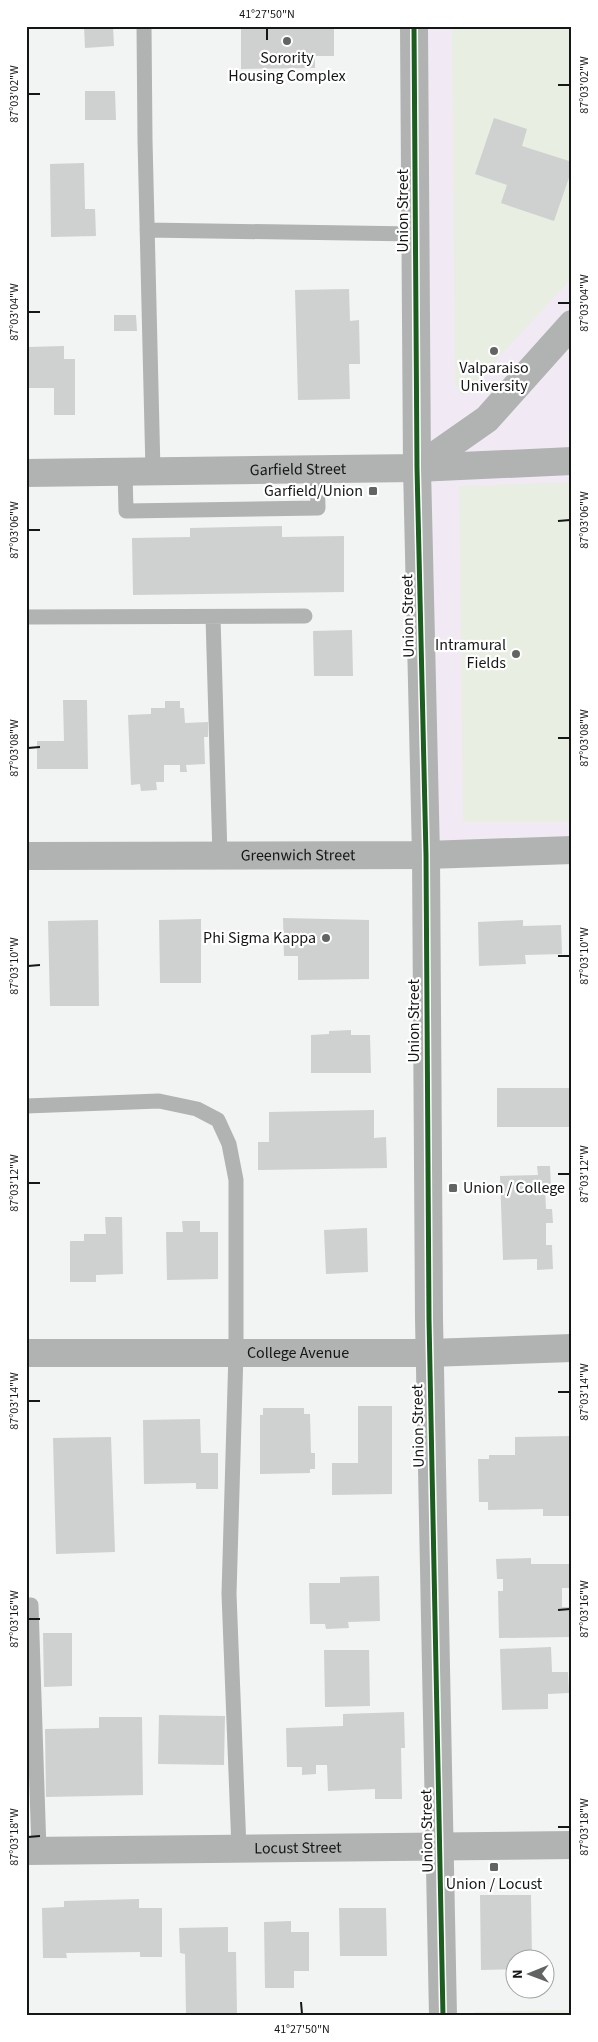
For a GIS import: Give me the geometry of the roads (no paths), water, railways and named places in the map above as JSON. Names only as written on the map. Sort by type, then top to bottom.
[{"type":"street","name":"Union Street","points":[[414,26],[417,468],[426,855],[429,1353],[443,2016]]},
{"type":"street","points":[[417,468],[487,419],[572,324]]},
{"type":"street","name":"Garfield Street","points":[[26,473],[417,468],[572,461]]},
{"type":"street","name":"Greenwich Street","points":[[26,856],[426,855],[572,850]]},
{"type":"street","name":"College Avenue","points":[[26,1353],[429,1353],[572,1348]]},
{"type":"street","name":"Locust Street","points":[[33,1851],[572,1845]]},
{"type":"lane","points":[[144,26],[153,471]]},
{"type":"lane","points":[[147,230],[415,234]]},
{"type":"lane","points":[[125,472],[126,512],[318,508],[317,469]]},
{"type":"lane","points":[[26,617],[305,616]]},
{"type":"lane","points":[[213,617],[220,856]]},
{"type":"lane","points":[[26,1106],[160,1101],[197,1109],[218,1120],[228,1144],[236,1180],[236,1352],[229,1594],[239,1849]]},
{"type":"lane","points":[[26,1605],[31,1605],[33,1851]]},
{"type":"place","name":"Sorority Housing Complex","points":[[287,41]]},
{"type":"place","name":"Valparaiso University","points":[[494,351]]},
{"type":"place","name":"Garfield/Union","points":[[373,491]]},
{"type":"place","name":"Intramural Fields","points":[[516,654]]},
{"type":"place","name":"Phi Sigma Kappa","points":[[326,938]]},
{"type":"place","name":"Union / College","points":[[453,1188]]},
{"type":"place","name":"Union / Locust","points":[[494,1867]]}]
